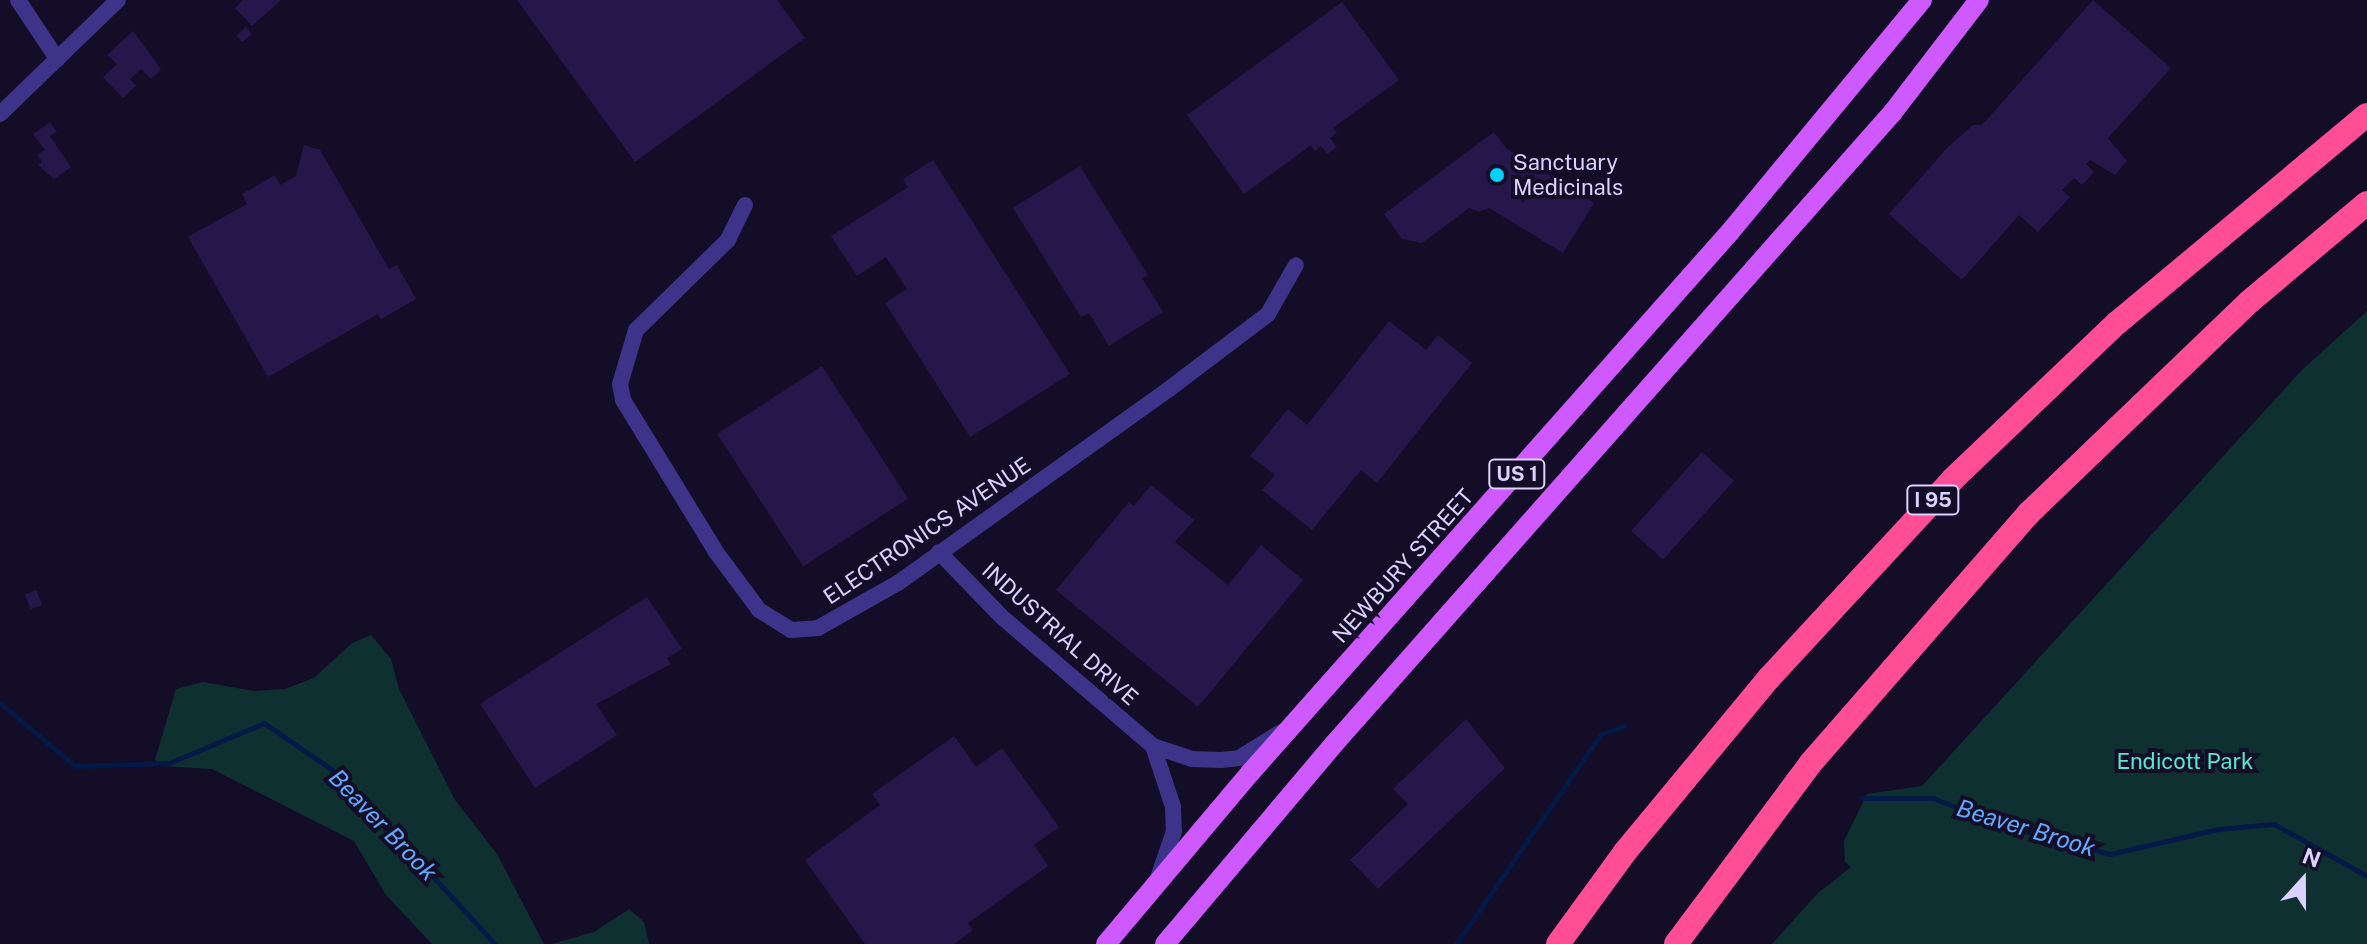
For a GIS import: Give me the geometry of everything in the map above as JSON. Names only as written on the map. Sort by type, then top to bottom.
[{"type":"highway","name":"I 95","points":[[1558,944],[1625,852],[1769,678],[1953,479],[2117,323],[2367,115]]},
{"type":"highway","points":[[1676,944],[1810,764],[2028,514],[2249,302],[2367,203]]},
{"type":"main road","name":"NEWBURY STREET","points":[[1106,944],[1292,726],[1730,232],[1922,0]]},
{"type":"main road","name":"US 1","points":[[1165,944],[1334,744],[1893,112],[1979,0]]},
{"type":"street","points":[[18,0],[57,59]]},
{"type":"street","points":[[0,114],[118,0]]},
{"type":"street","name":"ELECTRONICS AVENUE","points":[[745,205],[728,240],[636,330],[621,370],[623,400],[716,552],[759,610],[791,630],[818,628],[842,618],[1238,339],[1268,314],[1296,265]]},
{"type":"street","name":"INDUSTRIAL DRIVE","points":[[939,552],[1003,618],[1153,746],[1192,759],[1239,758],[1292,726]]},
{"type":"street","points":[[1153,746],[1173,807],[1174,831],[1153,888]]},
{"type":"green space","name":"Endicott Park","points":[[2367,311],[2367,944],[1772,944],[1818,893],[1851,867],[1845,862],[1844,841],[1867,794],[1922,786],[2302,370]]},
{"type":"green space","points":[[371,635],[391,659],[399,689],[455,800],[497,854],[544,944],[432,944],[386,895],[354,841],[212,769],[161,766],[155,760],[176,689],[203,682],[254,691],[285,689],[314,678],[352,643]]},
{"type":"green space","points":[[629,909],[644,922],[649,944],[552,944],[594,932]]},
{"type":"building","points":[[243,0],[281,0],[252,26],[235,8]]},
{"type":"building","points":[[517,0],[777,0],[805,38],[635,162]]},
{"type":"building","points":[[2093,0],[2171,68],[2108,138],[2127,161],[2115,175],[2090,160],[2086,164],[2094,172],[2082,185],[2074,178],[2062,190],[2070,197],[2038,232],[2019,215],[1962,280],[1889,214],[1947,148],[1973,125],[1982,125]]},
{"type":"building","points":[[1342,2],[1399,80],[1333,128],[1337,133],[1330,138],[1337,147],[1327,154],[1321,146],[1315,151],[1311,145],[1244,194],[1187,115]]},
{"type":"building","points":[[246,27],[252,34],[242,42],[236,36]]},
{"type":"building","points":[[133,31],[161,69],[151,79],[141,69],[130,79],[136,86],[123,98],[103,77],[117,64],[107,55]]},
{"type":"building","points":[[50,122],[57,132],[50,136],[71,167],[54,179],[38,165],[42,162],[37,155],[45,150],[33,134]]},
{"type":"building","points":[[1494,132],[1506,148],[1594,203],[1563,253],[1489,208],[1479,212],[1469,208],[1422,243],[1402,239],[1384,214]]},
{"type":"building","points":[[304,145],[320,150],[389,269],[397,265],[416,299],[381,319],[378,314],[268,377],[188,237],[247,204],[242,194],[275,175],[280,185],[296,176]]},
{"type":"building","points":[[933,160],[1070,374],[970,437],[885,303],[907,289],[886,257],[857,276],[831,236],[908,187],[903,179]]},
{"type":"building","points":[[1080,166],[1148,275],[1142,278],[1163,312],[1109,346],[1089,313],[1081,317],[1013,208]]},
{"type":"building","points":[[1389,321],[1426,350],[1438,335],[1472,363],[1377,483],[1361,470],[1312,530],[1262,490],[1275,475],[1250,456],[1288,409],[1307,425]]},
{"type":"building","points":[[822,366],[908,499],[803,567],[717,434]]},
{"type":"building","points":[[1702,452],[1734,481],[1663,560],[1631,531]]},
{"type":"building","points":[[1151,485],[1194,520],[1175,542],[1228,585],[1261,545],[1303,580],[1198,707],[1056,590],[1129,502],[1134,506]]},
{"type":"building","points":[[36,590],[42,605],[31,609],[25,594]]},
{"type":"building","points":[[647,597],[682,649],[667,658],[671,664],[596,704],[617,735],[535,788],[480,704]]},
{"type":"building","points":[[1466,719],[1505,768],[1378,889],[1350,860],[1408,804],[1393,789]]},
{"type":"building","points":[[954,736],[976,767],[1002,748],[1059,827],[1034,845],[1048,866],[968,923],[973,930],[954,944],[865,944],[805,860],[880,805],[872,794]]},
{"type":"waterway","name":"Beaver Brook","points":[[0,703],[75,766],[169,763],[264,723],[341,776],[495,944]]},
{"type":"waterway","name":"Beaver Brook","points":[[1456,944],[1601,734],[1624,726]]},
{"type":"waterway","name":"Beaver Brook","points":[[1862,798],[1933,798],[1999,824],[2110,854],[2218,829],[2274,824],[2367,876]]},
{"type":"place","name":"Sanctuary Medicinals","points":[[1497,175]]}]
